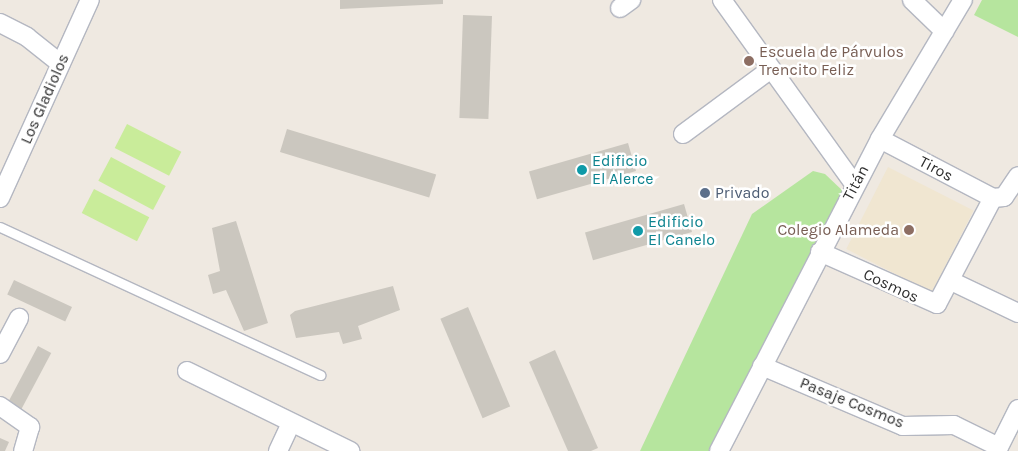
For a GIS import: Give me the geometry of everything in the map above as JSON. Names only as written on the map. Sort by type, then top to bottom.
[{"type":"street","name":"Los Gladiolos","points":[[0,198],[90,0]]},
{"type":"street","points":[[722,0],[855,185]]},
{"type":"street","points":[[912,0],[944,32]]},
{"type":"street","name":"Titán","points":[[719,451],[855,185],[880,139],[963,0]]},
{"type":"street","points":[[0,23],[27,37],[61,64]]},
{"type":"street","points":[[682,134],[771,69]]},
{"type":"street","name":"Tiros","points":[[880,139],[993,198]]},
{"type":"street","points":[[1018,176],[1004,197],[993,198],[950,280],[1018,313]]},
{"type":"street","name":"Cosmos","points":[[820,252],[932,306],[950,280]]},
{"type":"street","points":[[0,354],[19,318]]},
{"type":"street","name":"Pasaje Cosmos","points":[[762,366],[903,426],[954,425],[998,449]]},
{"type":"street","points":[[187,372],[290,425],[350,451]]},
{"type":"street","points":[[0,406],[30,427],[23,451]]},
{"type":"street","points":[[998,449],[1018,409]]},
{"type":"street","points":[[278,451],[290,425]]},
{"type":"lane","points":[[0,227],[320,375]]},
{"type":"shaded area","name":"Colegio Alameda","points":[[888,167],[974,211],[932,293],[846,249]]},
{"type":"green space","points":[[982,0],[1018,0],[1018,37],[974,15]]},
{"type":"green space","points":[[127,124],[181,152],[169,176],[115,148]]},
{"type":"green space","points":[[111,157],[166,186],[153,210],[98,181]]},
{"type":"green space","points":[[813,171],[825,174],[845,193],[709,451],[640,451],[752,214]]},
{"type":"green space","points":[[94,189],[149,217],[137,241],[82,213]]},
{"type":"building","points":[[340,0],[443,0],[443,4],[340,9]]},
{"type":"building","points":[[463,15],[492,16],[488,119],[459,118]]},
{"type":"building","points":[[287,129],[436,175],[429,198],[280,152]]},
{"type":"building","name":"Edificio El Alerce","points":[[628,143],[636,171],[537,199],[529,171]]},
{"type":"building","name":"Edificio El Canelo","points":[[684,204],[692,232],[593,260],[585,232]]},
{"type":"building","points":[[236,221],[268,323],[244,331],[226,290],[213,294],[208,275],[220,271],[212,228]]},
{"type":"building","points":[[14,280],[72,307],[65,322],[7,295]]},
{"type":"building","points":[[393,286],[400,310],[358,326],[362,339],[343,344],[339,332],[296,338],[290,315],[295,311]]},
{"type":"building","points":[[468,307],[510,406],[483,418],[440,319]]},
{"type":"building","points":[[38,346],[51,353],[21,410],[8,403]]},
{"type":"building","points":[[555,350],[598,448],[591,451],[568,451],[529,362]]},
{"type":"building","points":[[0,438],[9,442],[5,451],[0,451]]},
{"type":"place","name":"Escuela de Párvulos Trencito Feliz","points":[[749,61]]},
{"type":"place","name":"Edificio El Alerce","points":[[582,170]]},
{"type":"place","name":"Privado","points":[[705,193]]},
{"type":"place","name":"Colegio Alameda","points":[[909,230]]},
{"type":"place","name":"Edificio El Canelo","points":[[638,231]]}]
